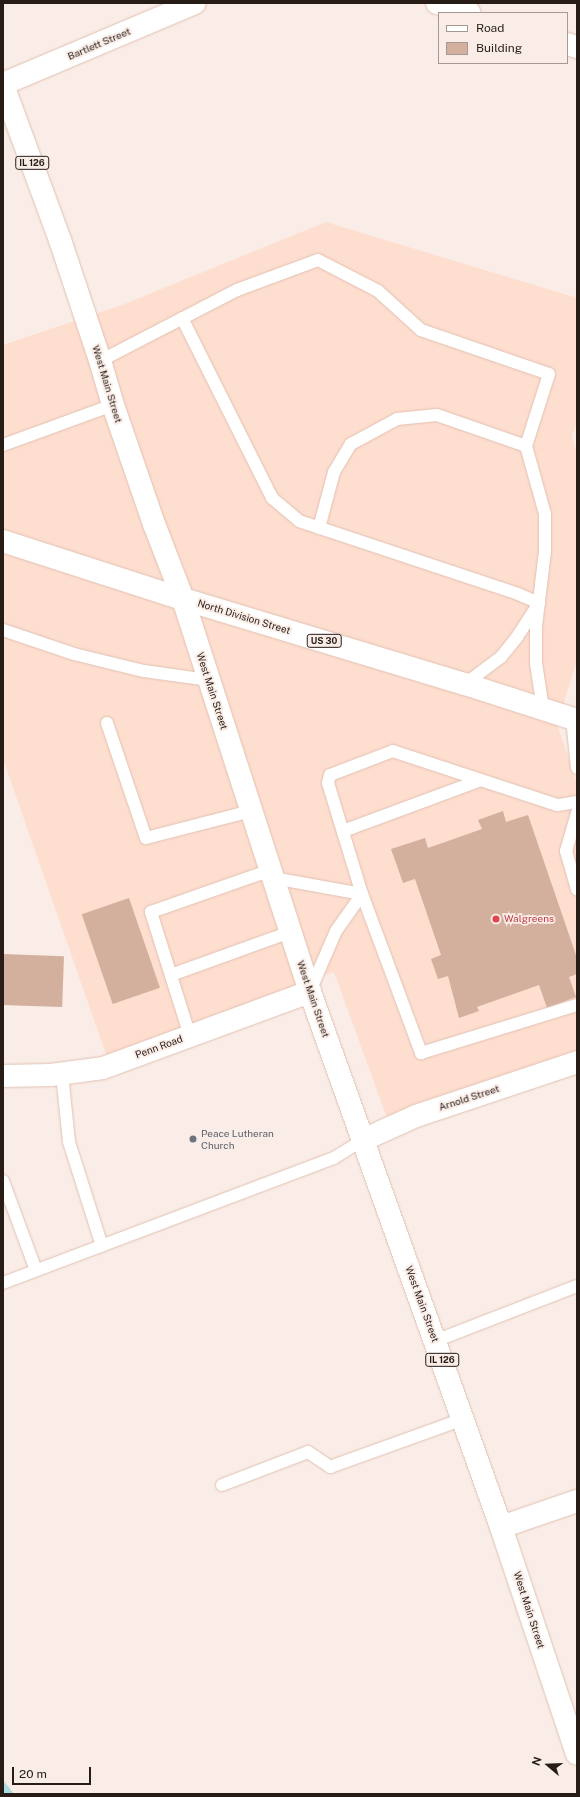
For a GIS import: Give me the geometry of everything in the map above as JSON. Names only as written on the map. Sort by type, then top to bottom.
[{"type":"main road","name":"Bartlett Street","points":[[3,85],[195,3]]},
{"type":"main road","points":[[438,3],[466,12]]},
{"type":"main road","name":"IL 126","points":[[3,85],[7,109]]},
{"type":"main road","name":"West Main Street","points":[[7,109],[60,240],[113,405],[154,524],[183,599],[310,992],[573,1732],[577,1754]]},
{"type":"main road","name":"North Division Street","points":[[3,541],[183,599],[465,684],[574,719]]},
{"type":"main road","name":"Penn Road","points":[[3,1076],[62,1074],[103,1068],[310,992]]},
{"type":"main road","name":"Arnold Street","points":[[363,1140],[416,1116],[577,1062]]},
{"type":"main road","points":[[501,1527],[577,1501]]},
{"type":"lane","points":[[100,361],[237,290],[318,260],[378,290],[421,330],[549,374],[526,446],[545,514],[545,551],[536,626],[536,663],[544,709]]},
{"type":"lane","points":[[182,318],[272,498],[299,521],[518,594],[539,604]]},
{"type":"lane","points":[[3,444],[113,405]]},
{"type":"lane","points":[[319,528],[334,472],[351,444],[397,419],[437,415],[526,446]]},
{"type":"lane","points":[[465,684],[501,657],[517,637],[539,604]]},
{"type":"lane","points":[[3,630],[82,656],[144,671],[209,680]]},
{"type":"lane","points":[[574,719],[577,768]]},
{"type":"lane","points":[[107,723],[146,838],[252,811]]},
{"type":"lane","points":[[577,802],[557,805],[393,751],[330,775],[328,783],[362,894],[421,1053],[577,1005]]},
{"type":"lane","points":[[343,831],[482,780]]},
{"type":"lane","points":[[577,814],[566,851],[577,889]]},
{"type":"lane","points":[[190,1036],[151,912],[272,874],[362,894]]},
{"type":"lane","points":[[310,992],[336,931],[362,894]]},
{"type":"lane","points":[[171,975],[290,932]]},
{"type":"lane","points":[[62,1074],[69,1142],[102,1246]]},
{"type":"lane","points":[[3,1283],[334,1158],[363,1140]]},
{"type":"lane","points":[[3,1181],[36,1270]]},
{"type":"lane","points":[[435,1341],[577,1286]]},
{"type":"lane","points":[[222,1485],[308,1452],[330,1467],[463,1419]]},
{"type":"shaded area","points":[[326,222],[577,298],[577,423],[572,437],[577,453],[577,661],[557,724],[577,783],[577,1053],[390,1126],[334,972],[108,1060],[3,759],[3,345],[122,305]]},
{"type":"water","points":[[3,1780],[14,1794],[3,1794]]},
{"type":"building","name":"Walgreens","points":[[503,811],[506,822],[528,815],[577,958],[577,974],[569,977],[576,997],[547,1008],[539,985],[477,1007],[479,1011],[459,1018],[448,976],[438,979],[431,959],[441,955],[415,879],[403,883],[391,849],[425,838],[428,848],[482,829],[478,820]]},
{"type":"building","points":[[129,898],[160,988],[113,1004],[82,914]]},
{"type":"building","points":[[3,954],[64,956],[62,1007],[3,1005]]},
{"type":"place","name":"Walgreens","points":[[496,919]]},
{"type":"place","name":"Peace Lutheran Church","points":[[193,1139]]}]
